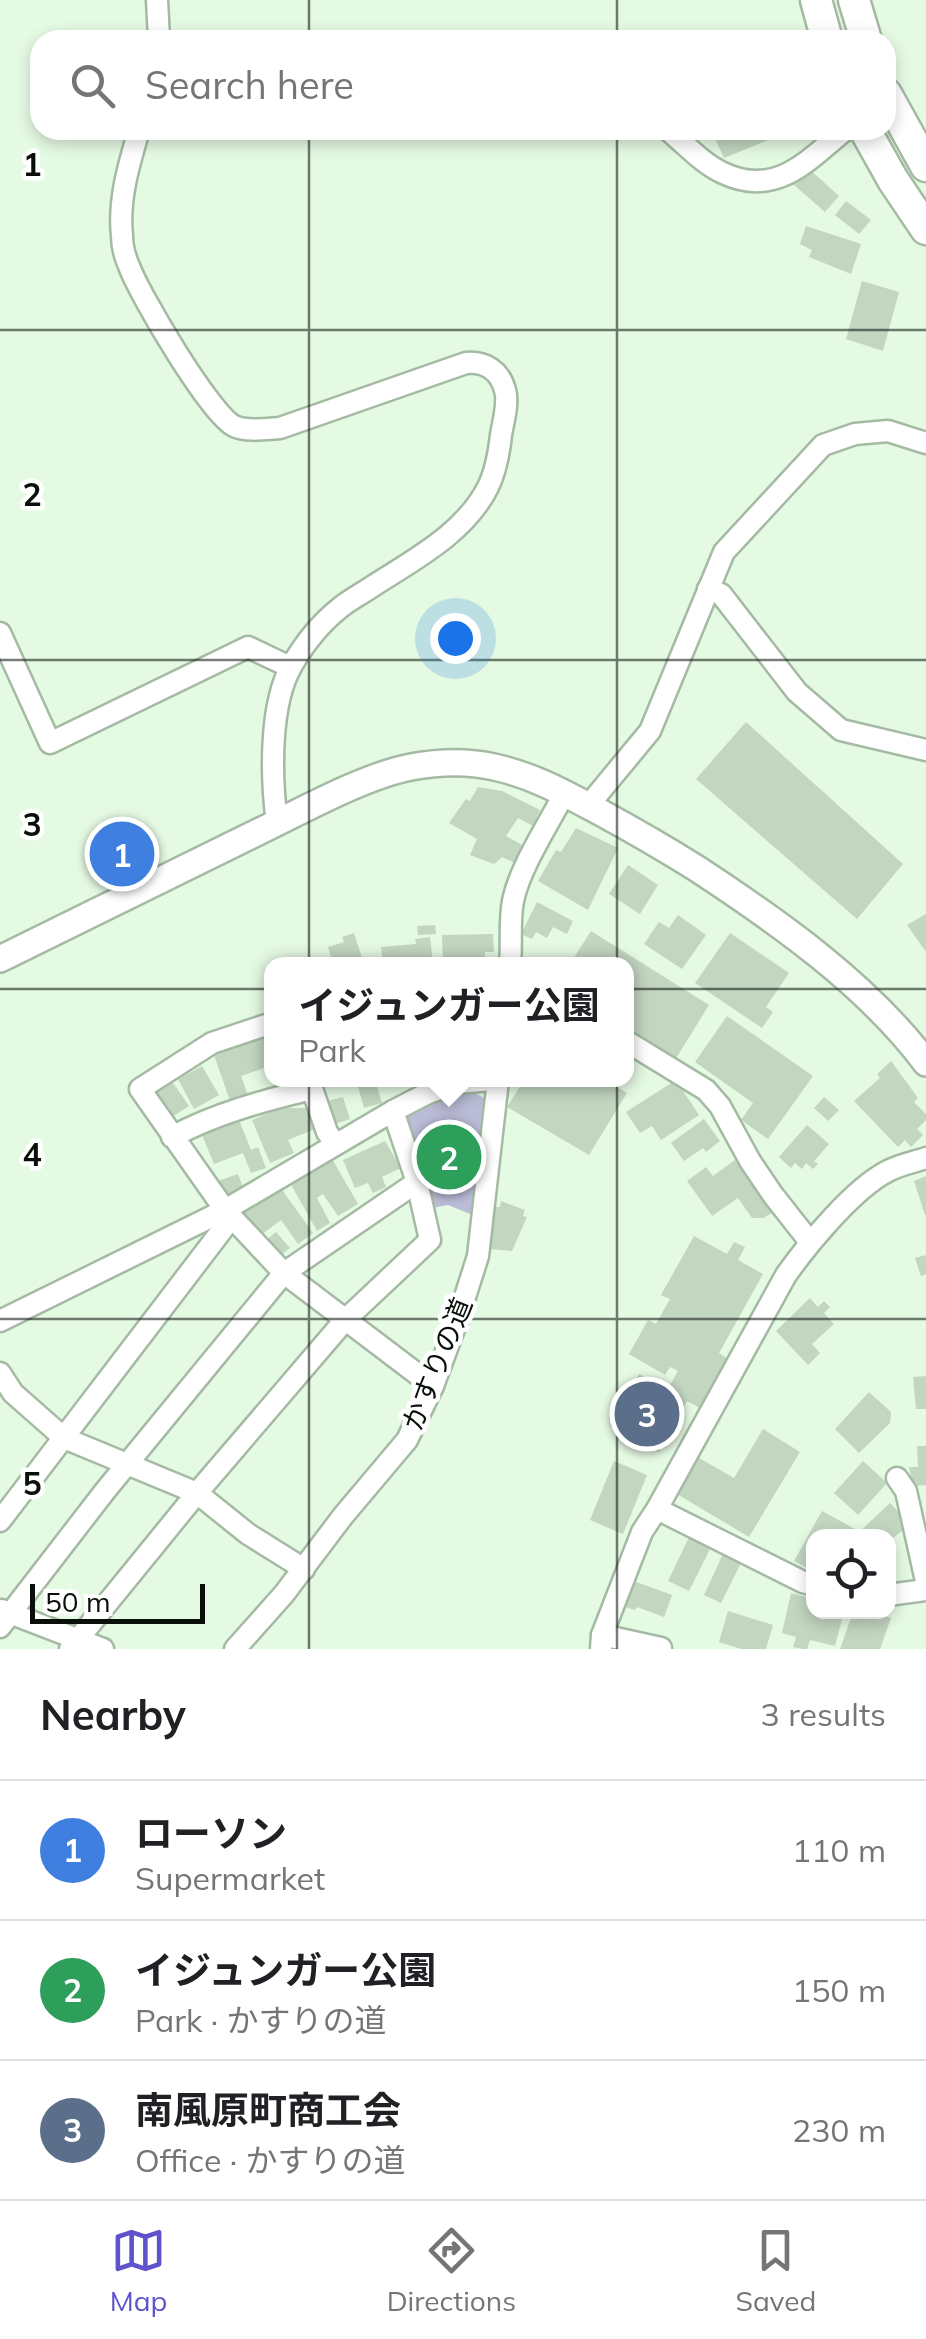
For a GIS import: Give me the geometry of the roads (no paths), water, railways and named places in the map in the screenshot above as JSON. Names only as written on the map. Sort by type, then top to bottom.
[{"type":"main road","points":[[816,0],[825,30]]},
{"type":"main road","points":[[854,0],[863,30]]},
{"type":"main road","points":[[896,112],[926,166]]},
{"type":"main road","points":[[871,140],[926,229]]},
{"type":"street","points":[[157,0],[158,30]]},
{"type":"street","points":[[136,140],[121,209],[128,263],[165,334],[215,408],[234,426],[280,428],[466,362],[479,362],[491,368],[507,395],[497,462],[488,488],[469,515],[433,548],[341,606],[305,644],[290,667],[274,718],[278,822]]},
{"type":"street","points":[[680,140],[720,172],[745,181],[770,182],[790,174],[832,140]]},
{"type":"street","points":[[588,806],[650,731],[724,552],[822,444],[855,434],[888,432],[926,443]]},
{"type":"street","points":[[708,589],[721,594],[798,692],[841,730],[926,750]]},
{"type":"street","points":[[0,634],[50,743],[248,648],[290,667]]},
{"type":"street","points":[[0,959],[372,779],[410,767],[451,763],[491,766],[530,776],[654,841],[719,883],[826,962],[887,1017],[926,1063]]},
{"type":"street","points":[[510,957],[514,896],[564,794]]},
{"type":"street","points":[[264,1026],[212,1042],[140,1089],[228,1213],[284,1273],[433,1386]]},
{"type":"street","points":[[634,1046],[706,1090],[720,1106],[773,1195],[810,1242]]},
{"type":"street","points":[[172,1137],[302,1087]]},
{"type":"street","points":[[311,1087],[326,1132],[335,1144]]},
{"type":"street","name":"かすりの道","points":[[0,1321],[228,1213],[392,1110],[445,1087]]},
{"type":"street","name":"かすりの道","points":[[235,1649],[304,1570],[407,1440],[433,1386],[478,1256],[494,1087]]},
{"type":"street","points":[[74,1644],[346,1320],[430,1240],[417,1182],[392,1110]]},
{"type":"street","points":[[661,1648],[601,1642],[642,1532],[786,1275],[810,1242],[886,1171],[926,1158]]},
{"type":"street","points":[[103,1649],[74,1644],[4,1616],[284,1273],[417,1182]]},
{"type":"street","points":[[0,1521],[228,1213]]},
{"type":"street","points":[[0,1373],[6,1401],[64,1438],[197,1493],[248,1534],[304,1570]]},
{"type":"street","points":[[897,1478],[906,1490],[926,1581]]},
{"type":"street","points":[[657,1509],[806,1583]]},
{"type":"street","points":[[896,1593],[926,1590]]},
{"type":"place","name":"ローソン","points":[[122,854]]},
{"type":"place","name":"イジュンガー公園","points":[[449,1157]]},
{"type":"place","name":"南風原町商工会","points":[[647,1414]]}]
